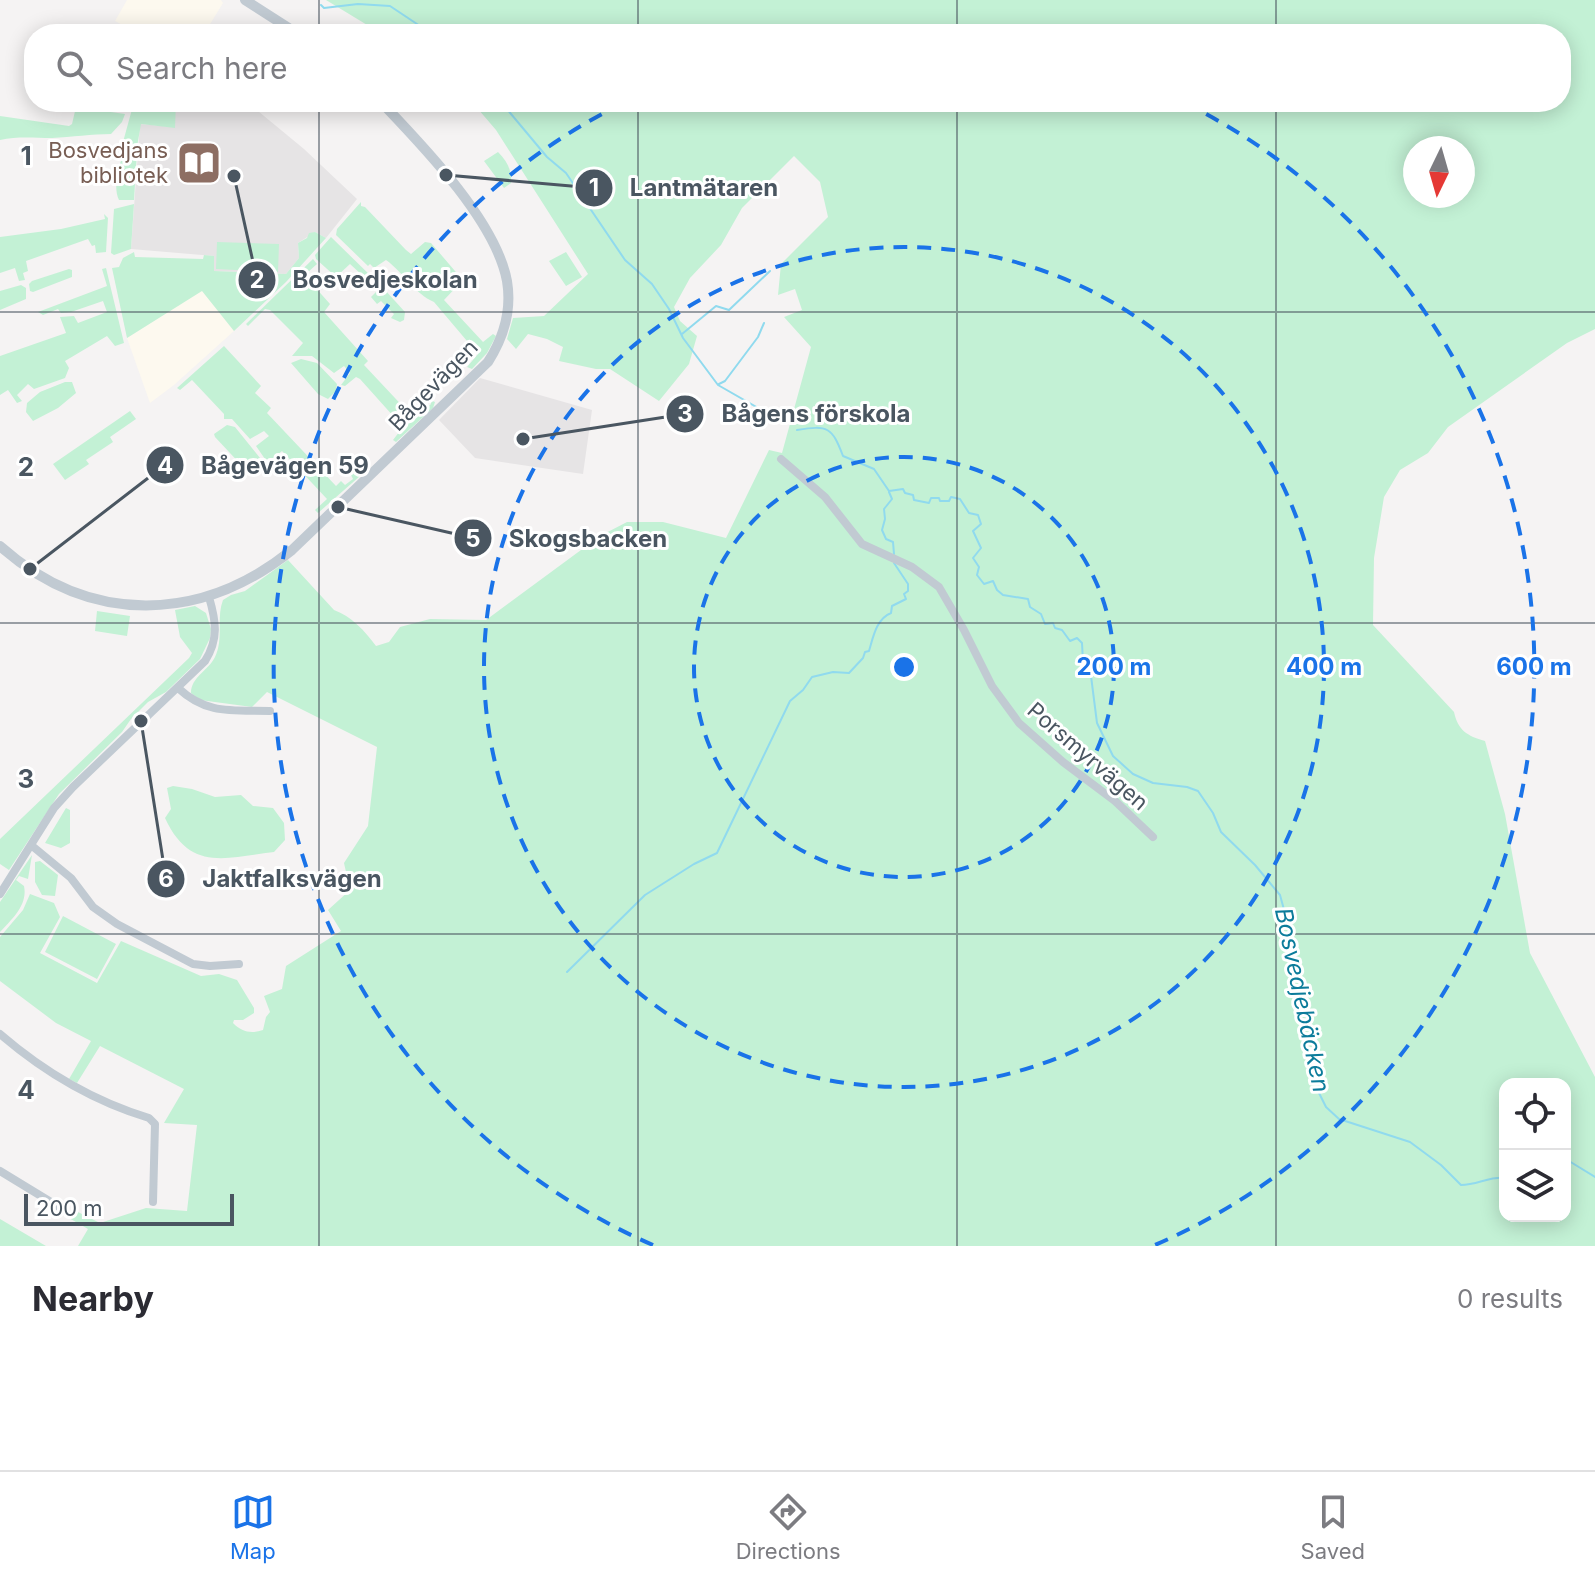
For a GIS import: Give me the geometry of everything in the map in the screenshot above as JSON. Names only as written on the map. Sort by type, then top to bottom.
[{"type":"street","points":[[245,0],[282,24]]},
{"type":"street","name":"Bågevägen","points":[[0,546],[54,583],[110,603],[171,605],[209,597],[237,586],[272,566],[488,362],[500,343],[508,315],[503,266],[485,230],[433,158],[390,112]]},
{"type":"street","name":"Porsmyrvägen","points":[[781,459],[825,497],[862,544],[912,567],[939,587],[992,686],[1019,723],[1063,762],[1115,801],[1153,837]]},
{"type":"street","points":[[0,894],[54,808],[205,661],[213,647],[216,629],[209,597]]},
{"type":"street","points":[[178,688],[193,702],[204,707],[270,711]]},
{"type":"street","points":[[31,845],[71,878],[93,907],[117,924],[193,964],[239,964]]},
{"type":"street","points":[[0,1034],[55,1077],[149,1118],[155,1124],[153,1202]]},
{"type":"street","points":[[0,1171],[64,1210]]},
{"type":"shaded area","points":[[127,0],[221,0],[223,3],[210,24],[121,24],[115,21]]},
{"type":"shaded area","points":[[175,112],[259,112],[357,199],[326,238],[315,232],[298,243],[299,258],[286,274],[213,271],[214,256],[131,249],[140,124],[174,127]]},
{"type":"shaded area","points":[[202,290],[234,331],[150,403],[127,338]]},
{"type":"shaded area","points":[[480,378],[592,410],[583,474],[475,458],[439,420]]},
{"type":"green space","points":[[326,0],[1595,0],[1595,329],[1567,343],[1448,427],[1428,453],[1400,470],[1384,497],[1374,558],[1373,625],[1454,712],[1464,731],[1485,741],[1505,814],[1530,953],[1595,1077],[1595,1246],[78,1246],[88,1229],[69,1218],[74,1210],[100,1223],[146,1208],[187,1211],[197,1125],[164,1123],[184,1089],[100,1046],[77,1083],[69,1079],[91,1041],[56,1023],[0,981],[0,937],[23,910],[30,894],[54,903],[60,917],[40,953],[97,983],[121,941],[201,976],[219,974],[237,980],[254,1013],[233,1023],[247,1031],[263,1030],[270,1012],[264,996],[282,989],[286,966],[341,931],[328,910],[350,890],[344,863],[368,826],[377,747],[267,692],[252,707],[200,700],[191,693],[197,678],[218,650],[223,600],[245,591],[288,560],[334,610],[357,625],[376,646],[389,642],[400,627],[430,619],[486,620],[600,536],[627,522],[663,522],[726,538],[769,450],[782,453],[811,347],[784,317],[802,310],[795,289],[778,295],[781,264],[828,217],[820,182],[794,156],[742,208],[721,245],[690,278],[674,307],[680,321],[697,336],[689,364],[659,401],[610,369],[559,361],[563,347],[547,339],[528,334],[516,349],[507,339],[513,318],[544,316],[588,274],[496,130],[481,112],[1571,112],[1571,24],[366,24]]},
{"type":"green space","points":[[75,112],[125,114],[111,134],[0,140],[0,116],[72,124]]},
{"type":"green space","points":[[131,112],[176,112],[175,128],[141,124],[137,147],[125,147],[123,142]]},
{"type":"green space","points":[[127,152],[137,152],[134,200],[119,200],[117,175]]},
{"type":"green space","points":[[498,152],[511,174],[511,183],[504,188],[484,161]]},
{"type":"green space","points":[[361,202],[361,206],[411,254],[425,242],[431,243],[461,278],[462,281],[444,300],[483,342],[493,334],[496,336],[487,353],[472,369],[467,367],[478,354],[434,302],[421,294],[386,260],[374,268],[370,264],[368,266],[336,235],[337,229]]},
{"type":"green space","points":[[134,204],[131,249],[114,255],[111,253],[114,209]]},
{"type":"green space","points":[[104,214],[108,218],[106,252],[96,253],[95,245],[92,246],[88,239],[26,261],[28,271],[23,273],[25,280],[19,281],[15,268],[0,273],[0,237],[61,229],[105,219]]},
{"type":"green space","points":[[315,232],[326,238],[286,282],[234,331],[202,291],[127,338],[112,268],[119,267],[123,258],[134,252],[135,257],[203,259],[204,255],[214,256],[214,271],[286,274],[299,258],[298,243],[309,233]]},
{"type":"green space","points":[[331,237],[376,281],[378,284],[375,287],[350,264],[336,277],[316,259],[315,255]]},
{"type":"green space","points":[[217,242],[279,244],[278,272],[216,269]]},
{"type":"green space","points":[[566,252],[582,277],[566,286],[549,261]]},
{"type":"green space","points":[[313,259],[317,264],[306,277],[330,304],[324,312],[368,361],[364,365],[410,414],[415,411],[419,415],[431,404],[430,400],[435,402],[433,408],[396,442],[393,440],[403,427],[360,379],[356,377],[345,386],[341,385],[350,373],[344,366],[334,373],[312,356],[292,356],[303,343],[270,310],[265,309],[248,326],[246,324]]},
{"type":"green space","points":[[106,268],[124,343],[115,346],[107,336],[65,361],[69,368],[65,378],[34,389],[28,384],[17,395],[22,401],[17,403],[8,390],[0,395],[0,356],[66,333],[60,317],[74,316],[78,323],[107,312],[103,301],[71,312],[61,313],[58,309],[43,315],[38,312],[107,286],[102,269]]},
{"type":"green space","points":[[72,270],[72,277],[30,291],[32,281]]},
{"type":"green space","points":[[21,285],[26,288],[26,299],[0,310],[0,291]]},
{"type":"green space","points":[[379,289],[385,290],[405,312],[404,320],[400,322],[391,318],[394,314],[381,301],[377,304],[371,297]]},
{"type":"green space","points":[[224,346],[261,386],[255,393],[271,408],[267,413],[336,486],[341,481],[345,485],[355,473],[360,476],[318,513],[315,510],[327,499],[282,451],[271,460],[265,459],[256,446],[269,436],[264,431],[250,439],[232,419],[224,419],[224,414],[192,380],[180,390],[177,388]]},
{"type":"green space","points":[[301,359],[317,363],[337,384],[336,391],[328,399],[318,394],[291,363]]},
{"type":"green space","points":[[72,382],[76,393],[58,408],[33,421],[26,412],[27,403],[40,392]]},
{"type":"green space","points":[[130,411],[136,419],[110,437],[113,442],[86,460],[89,464],[65,480],[53,464]]},
{"type":"green space","points":[[227,425],[235,427],[260,458],[259,464],[252,470],[244,468],[215,437],[214,434]]},
{"type":"green space","points":[[195,606],[206,613],[211,629],[200,659],[166,692],[148,702],[59,794],[9,870],[0,864],[0,839],[189,658],[192,653],[180,637],[175,610]]},
{"type":"green space","points":[[97,611],[130,616],[127,636],[95,631]]},
{"type":"green space","points":[[173,786],[215,797],[241,795],[253,806],[273,808],[284,823],[285,840],[274,852],[225,858],[198,854],[175,835],[165,818],[171,809],[167,788]]},
{"type":"green space","points":[[66,808],[70,810],[70,843],[61,848],[45,843]]},
{"type":"green space","points":[[32,855],[28,879],[19,876],[16,880],[24,886],[24,899],[14,917],[0,932],[0,902]]},
{"type":"green space","points":[[40,861],[58,875],[55,896],[42,895],[35,882],[35,862]]},
{"type":"green space","points":[[63,916],[116,944],[97,979],[45,952]]},
{"type":"green space","points":[[0,1219],[46,1246],[0,1246]]},
{"type":"waterway","name":"Bosvedjebäcken","points":[[321,5],[324,8],[358,4],[390,6],[417,24]]},
{"type":"waterway","name":"Bosvedjebäcken","points":[[509,112],[547,157],[566,173],[625,260],[652,284],[683,338],[718,385],[781,421]]},
{"type":"waterway","points":[[682,334],[716,306],[729,310],[770,271]]},
{"type":"waterway","points":[[719,384],[725,381],[758,337],[764,323]]},
{"type":"waterway","name":"Bosvedjebäcken","points":[[797,430],[828,430],[836,439],[843,456],[874,469],[889,491],[903,489],[905,493],[913,495],[914,500],[929,503],[931,498],[939,498],[940,501],[949,501],[951,497],[960,499],[969,513],[978,515],[981,524],[973,531],[981,548],[973,558],[979,567],[977,575],[984,584],[993,581],[1003,595],[1028,599],[1030,607],[1041,614],[1045,624],[1053,623],[1070,641],[1077,638],[1082,643],[1083,662],[1091,676],[1097,723],[1113,756],[1133,774],[1153,783],[1198,791],[1221,832],[1280,895],[1311,1036],[1320,1060],[1318,1091],[1326,1107],[1339,1119],[1410,1142],[1461,1185],[1499,1178]]},
{"type":"waterway","points":[[889,492],[892,499],[884,509],[882,530],[886,539],[893,542],[894,554]]},
{"type":"waterway","points":[[567,972],[645,895],[717,853],[790,701],[812,677],[833,672],[849,673],[869,651],[879,624],[891,613],[892,606],[906,599],[904,594],[908,591],[908,584],[894,563]]},
{"type":"waterway","name":"Bosvedjebäcken","points":[[1571,1162],[1595,1177]]},
{"type":"place","name":"Bosvedjans bibliotek","points":[[199,163]]},
{"type":"place","name":"Lantmätaren","points":[[446,175]]},
{"type":"place","name":"Bosvedjeskolan","points":[[234,176]]},
{"type":"place","name":"Bågens förskola","points":[[523,439]]},
{"type":"place","name":"Skogsbacken","points":[[338,507]]},
{"type":"place","name":"Bågevägen 59","points":[[30,569]]},
{"type":"place","name":"Jaktfalksvägen","points":[[141,721]]}]
